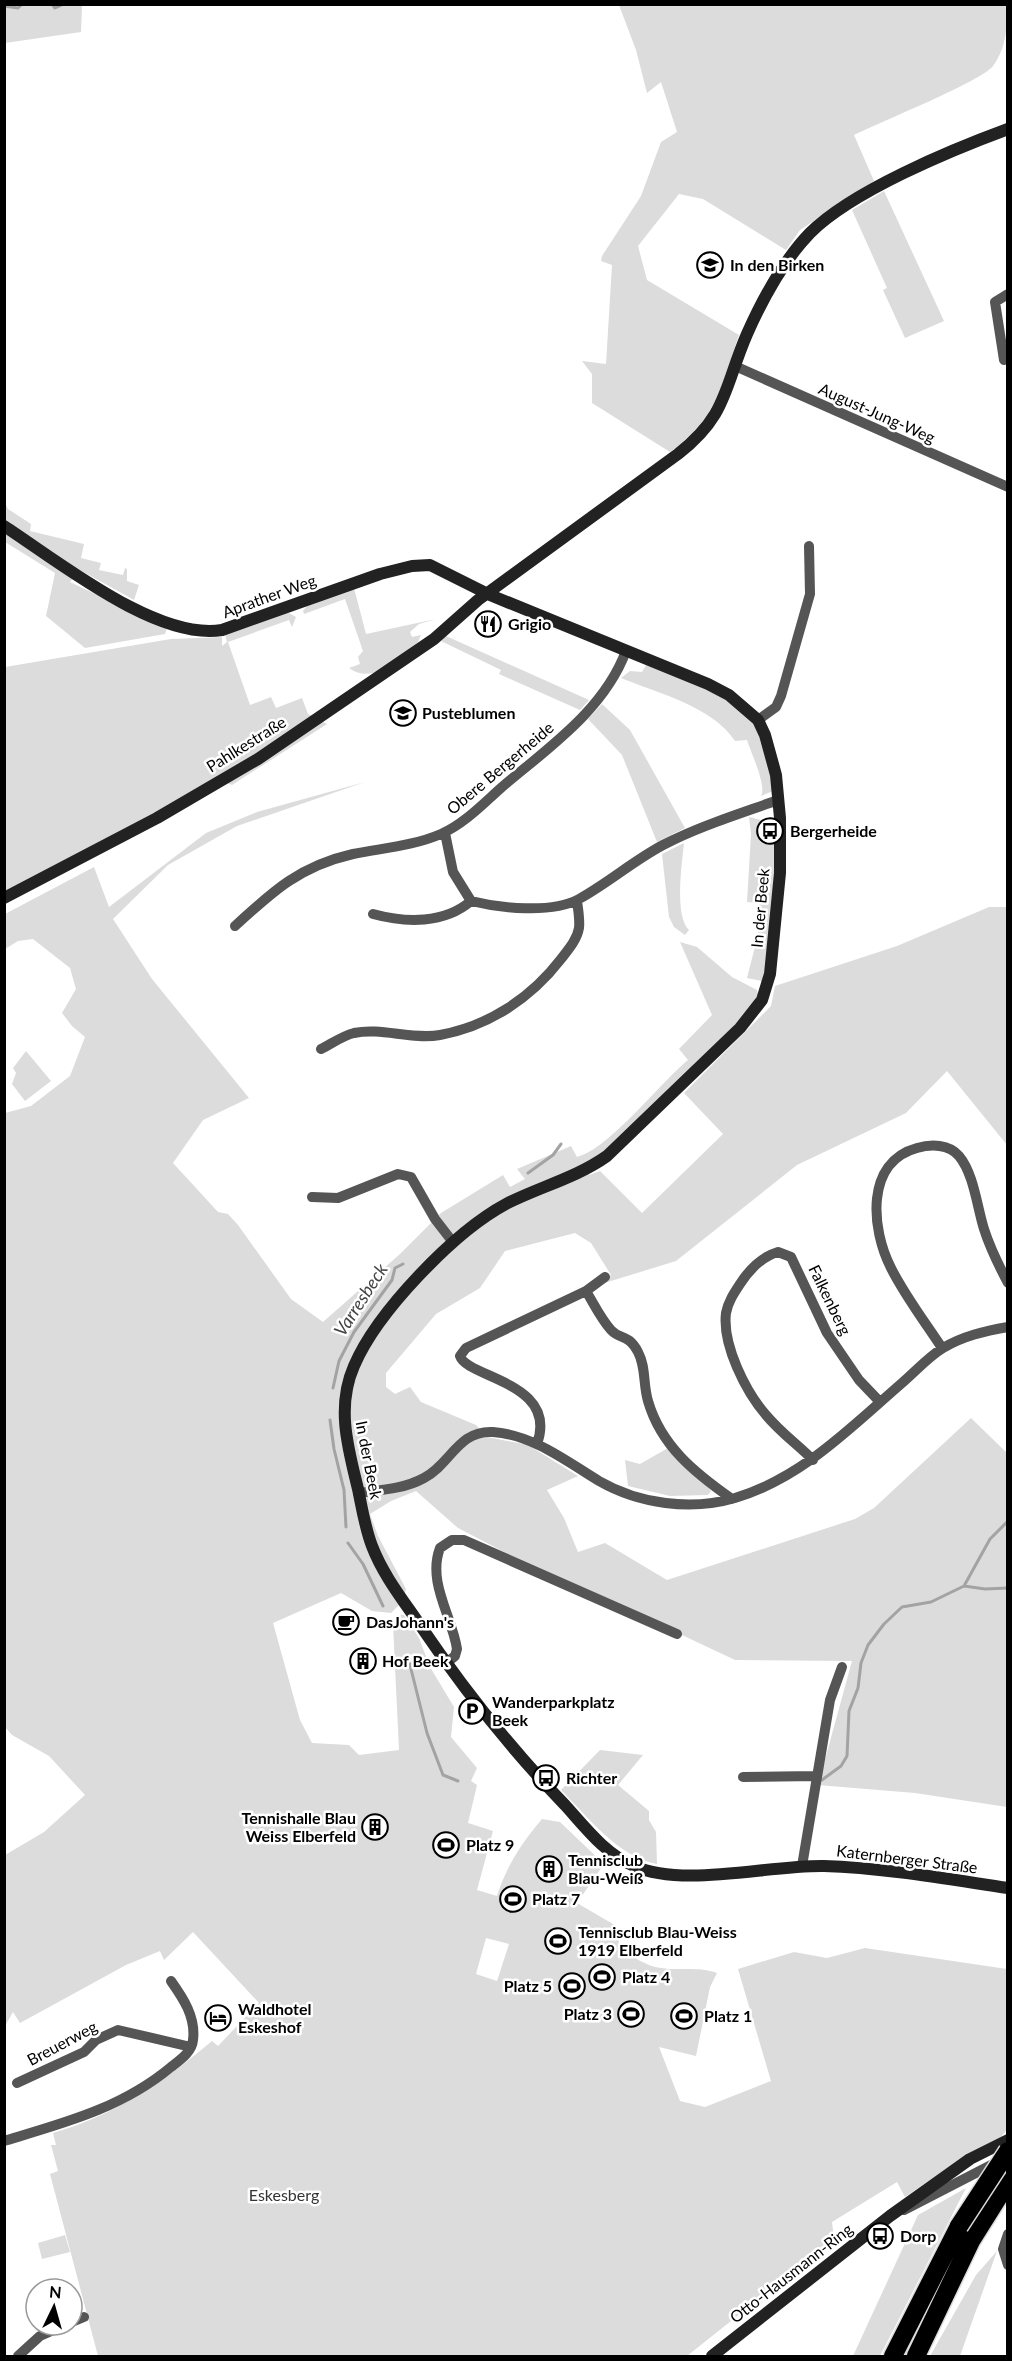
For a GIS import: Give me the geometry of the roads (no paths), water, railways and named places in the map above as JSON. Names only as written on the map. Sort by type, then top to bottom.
[{"type":"highway","points":[[893,2356],[967,2230],[1008,2151]]},
{"type":"highway","points":[[916,2356],[967,2230],[1008,2182]]},
{"type":"street","points":[[490,595],[699,438],[719,410],[747,334],[777,277],[794,251],[828,218],[900,175],[1008,129]]},
{"type":"street","points":[[1004,360],[995,302],[1008,294]]},
{"type":"street","name":"August-Jung-Weg","points":[[735,366],[1008,488]]},
{"type":"street","name":"Aprather Weg","points":[[4,526],[124,603],[170,624],[206,633],[222,630],[380,574],[412,566],[440,568],[490,595]]},
{"type":"street","points":[[758,720],[776,707],[781,696],[810,594],[808,546]]},
{"type":"street","name":"In der Beek","points":[[490,595],[729,695],[758,720],[772,759],[778,800],[780,873],[770,975],[762,1000],[753,1014],[722,1047],[607,1156],[590,1168],[503,1206],[452,1241],[375,1328],[349,1377],[344,1423],[366,1528],[381,1565],[445,1664],[510,1746],[604,1846],[634,1866],[658,1873]]},
{"type":"street","name":"Pahlkestraße","points":[[4,898],[157,818],[258,759],[395,667],[434,639],[478,600],[490,595]]},
{"type":"street","name":"Obere Bergerheide","points":[[235,926],[283,883],[303,871],[353,854],[424,841],[445,833],[474,811],[585,715],[615,678],[626,651]]},
{"type":"street","points":[[445,833],[453,872],[471,901],[524,909],[577,901],[665,844],[708,824],[778,800]]},
{"type":"street","points":[[373,914],[392,919],[435,918],[462,909],[471,901]]},
{"type":"street","points":[[321,1049],[352,1033],[441,1035],[481,1023],[505,1011],[530,993],[573,943],[579,929],[577,901]]},
{"type":"street","points":[[942,1348],[899,1283],[884,1251],[879,1230],[878,1190],[885,1169],[893,1160],[910,1150],[929,1146],[946,1148],[957,1154],[965,1166],[985,1232],[1008,1283]]},
{"type":"street","points":[[312,1197],[338,1198],[398,1174],[405,1174],[412,1179],[435,1219],[452,1241]]},
{"type":"street","name":"Falkenberg","points":[[813,1460],[765,1414],[740,1374],[732,1353],[726,1322],[729,1303],[743,1279],[761,1260],[778,1252],[791,1257],[832,1340],[859,1380],[880,1402]]},
{"type":"street","points":[[537,1444],[540,1426],[528,1398],[505,1381],[464,1363],[460,1356],[466,1348],[586,1291],[605,1277]]},
{"type":"street","points":[[586,1291],[612,1332],[629,1338],[642,1359],[645,1390],[652,1413],[672,1448],[690,1468],[732,1499]]},
{"type":"street","points":[[358,1493],[401,1487],[426,1478],[436,1471],[458,1445],[474,1435],[501,1433],[537,1444],[602,1483],[639,1498],[690,1504],[732,1499],[780,1481],[813,1460],[942,1348],[979,1332],[1008,1327]]},
{"type":"street","points":[[445,1664],[455,1656],[457,1649],[438,1587],[436,1564],[440,1548],[452,1540],[464,1540],[676,1634]]},
{"type":"street","points":[[802,1866],[830,1700],[842,1666]]},
{"type":"street","points":[[743,1777],[816,1776]]},
{"type":"street","name":"Katernberger Straße","points":[[658,1873],[693,1875],[802,1866],[879,1870],[1008,1888]]},
{"type":"street","points":[[4,2141],[69,2123],[100,2111],[162,2075],[191,2047],[193,2033],[188,2005],[171,1981]]},
{"type":"street","name":"Breuerweg","points":[[17,2083],[84,2052],[96,2040],[118,2030],[191,2047]]},
{"type":"street","name":"Otto-Hausmann-Ring","points":[[712,2356],[890,2216],[970,2159],[1008,2140]]},
{"type":"street","name":"Otto-Hausmann-Ring","points":[[890,2216],[1008,2158]]},
{"type":"street","points":[[1008,2234],[1003,2249],[1008,2265]]},
{"type":"street","points":[[18,2356],[39,2337]]},
{"type":"waterway","points":[[4,6],[18,8],[22,4]]},
{"type":"waterway","points":[[52,4],[55,8],[64,4]]},
{"type":"waterway","name":"Varresbeck","points":[[528,1173],[553,1155],[561,1144]]},
{"type":"waterway","name":"Varresbeck","points":[[333,1388],[339,1361],[354,1332],[392,1280],[395,1268],[403,1264]]},
{"type":"waterway","name":"Varresbeck","points":[[330,1420],[344,1490],[346,1527]]},
{"type":"waterway","points":[[964,1586],[990,1539],[1008,1521]]},
{"type":"waterway","name":"Varresbeck","points":[[348,1543],[363,1564],[383,1606]]},
{"type":"waterway","points":[[822,1780],[841,1766],[847,1756],[849,1711],[858,1688],[861,1663],[868,1645],[884,1624],[902,1607],[931,1602],[964,1586],[985,1589],[1008,1588]]},
{"type":"waterway","name":"Varresbeck","points":[[409,1661],[427,1733],[443,1775],[458,1781]]},
{"type":"place","name":"In den Birken","points":[[710,265]]},
{"type":"place","name":"Grigio","points":[[488,624]]},
{"type":"place","name":"Pusteblumen","points":[[403,713]]},
{"type":"place","name":"Bergerheide","points":[[770,831]]},
{"type":"place","name":"DasJohann's","points":[[346,1622]]},
{"type":"place","name":"Hof Beek","points":[[363,1661]]},
{"type":"place","name":"Wanderparkplatz Beek","points":[[472,1711]]},
{"type":"place","name":"Richter","points":[[546,1778]]},
{"type":"place","name":"Tennishalle Blau Weiss Elberfeld","points":[[375,1827]]},
{"type":"place","name":"Platz 9","points":[[446,1845]]},
{"type":"place","name":"Tennisclub Blau-Weiß","points":[[549,1869]]},
{"type":"place","name":"Platz 7","points":[[513,1899]]},
{"type":"place","name":"Tennisclub Blau-Weiss 1919 Elberfeld","points":[[558,1941]]},
{"type":"place","name":"Platz 4","points":[[602,1977]]},
{"type":"place","name":"Platz 5","points":[[572,1986]]},
{"type":"place","name":"Platz 3","points":[[631,2014]]},
{"type":"place","name":"Platz 1","points":[[684,2016]]},
{"type":"place","name":"Waldhotel Eskeshof","points":[[218,2018]]},
{"type":"place","name":"Dorp","points":[[880,2236]]},
{"type":"park label","name":"Eskesberg","points":[[284,2195]]}]
